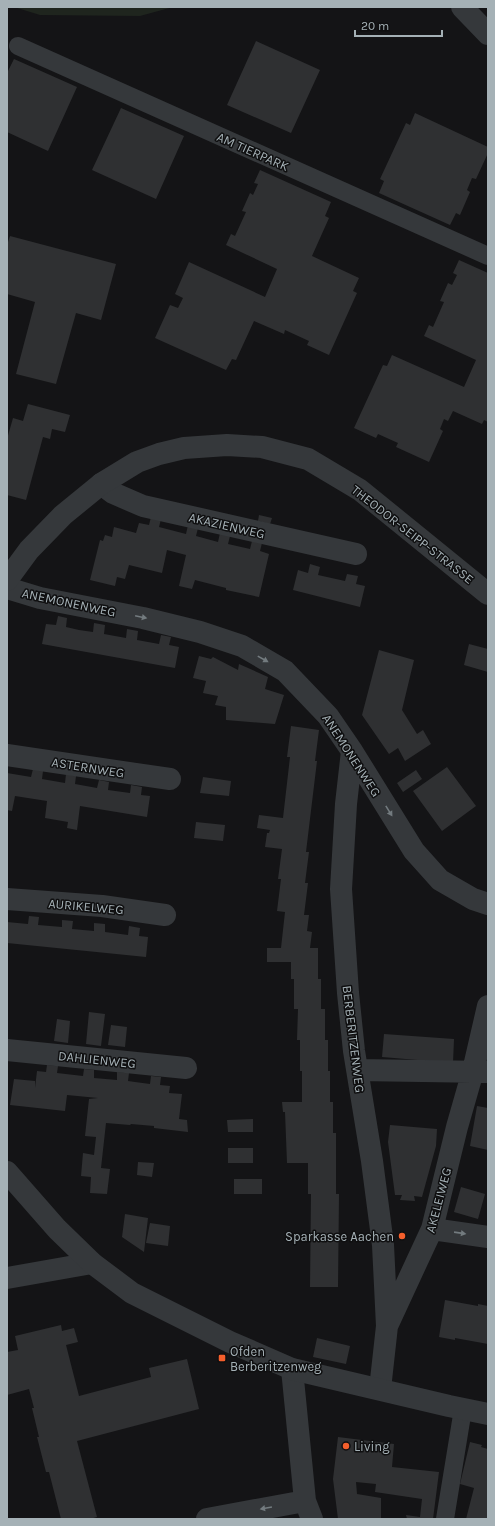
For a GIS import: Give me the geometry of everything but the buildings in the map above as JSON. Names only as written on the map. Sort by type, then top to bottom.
[{"type":"street","points":[[462,7],[488,34]]},
{"type":"street","name":"THEODOR-SEIPP-STRASSE","points":[[7,580],[34,545],[63,515],[101,484],[137,462],[159,454],[184,448],[227,445],[262,447],[308,460],[360,490],[488,594]]},
{"type":"street","name":"AKAZIENWEG","points":[[101,484],[114,493],[143,506],[356,554]]},
{"type":"street","name":"ANEMONENWEG","points":[[7,588],[40,598],[143,618],[193,630],[242,646],[286,671],[328,716],[419,856],[440,880],[473,899],[488,904]]},
{"type":"street","name":"BERBERITZENWEG","points":[[352,751],[346,804],[341,888],[348,993],[357,1070],[372,1161],[383,1245],[387,1326]]},
{"type":"street","name":"ASTERNWEG","points":[[7,755],[170,779]]},
{"type":"street","name":"AURIKELWEG","points":[[7,899],[102,906],[165,915]]},
{"type":"street","name":"AKELEIWEG","points":[[380,1389],[387,1326],[432,1229],[457,1127],[481,1072],[488,1006]]},
{"type":"street","name":"DAHLIENWEG","points":[[7,1050],[186,1068]]},
{"type":"street","points":[[357,1070],[481,1072]]},
{"type":"street","points":[[7,1172],[57,1229],[92,1263],[132,1293],[230,1342],[292,1369],[488,1414]]},
{"type":"street","points":[[432,1229],[488,1237]]},
{"type":"street","points":[[7,1278],[92,1263]]},
{"type":"street","points":[[207,1519],[308,1510],[292,1369]]},
{"type":"lane","name":"AM TIERPARK","points":[[18,46],[488,256]]},
{"type":"lane","points":[[445,1519],[463,1409]]},
{"type":"shaded area","points":[[14,7],[173,7],[140,16],[40,15]]},
{"type":"place","name":"Sparkasse Aachen","points":[[402,1236]]},
{"type":"place","name":"Ofden Berberitzenweg","points":[[222,1358]]},
{"type":"place","name":"Living","points":[[346,1446]]}]
